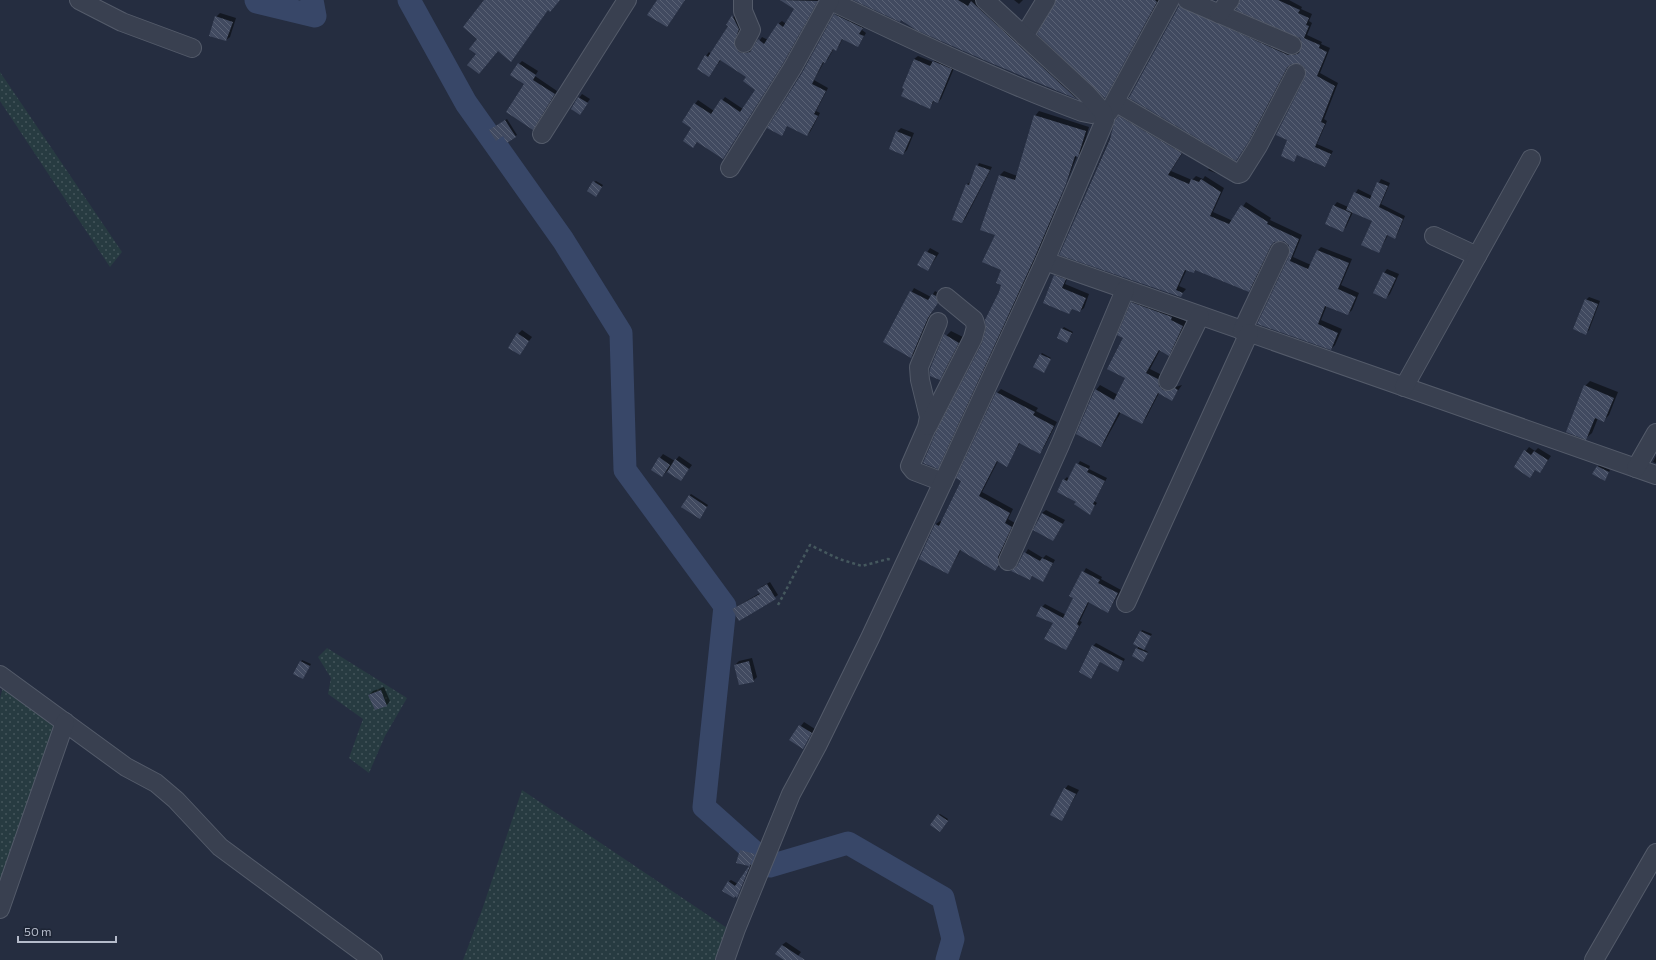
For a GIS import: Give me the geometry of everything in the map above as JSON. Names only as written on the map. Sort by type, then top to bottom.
[{"type":"street","points":[[79,0],[122,22],[192,48]]},
{"type":"street","points":[[542,134],[627,0]]},
{"type":"street","points":[[743,0],[743,11],[751,30],[744,43]]},
{"type":"street","points":[[730,168],[793,67],[830,0],[957,61],[1028,91],[1082,112],[1092,114],[1108,111]]},
{"type":"street","points":[[985,0],[1086,93],[1108,111],[1238,174],[1244,168],[1258,146],[1296,72]]},
{"type":"street","points":[[1024,36],[1046,0]]},
{"type":"street","points":[[725,960],[791,794],[817,746],[944,482],[1045,261],[1108,111],[1170,0]]},
{"type":"street","points":[[1187,0],[1224,7],[1292,45]]},
{"type":"street","points":[[1404,387],[1531,159]]},
{"type":"street","points":[[1434,236],[1477,256]]},
{"type":"street","points":[[1126,603],[1246,332],[1280,251]]},
{"type":"street","points":[[1045,261],[1656,475]]},
{"type":"street","points":[[1008,561],[1060,445],[1125,290]]},
{"type":"street","points":[[944,482],[914,471],[910,466],[927,427],[973,338],[976,327],[974,320],[946,297]]},
{"type":"street","points":[[1168,381],[1200,316]]},
{"type":"street","points":[[927,427],[928,413],[918,372],[920,360],[938,322]]},
{"type":"street","points":[[1636,468],[1656,432]]},
{"type":"street","points":[[0,675],[126,767],[156,783],[176,800],[220,847],[373,960]]},
{"type":"street","points":[[0,908],[65,722]]},
{"type":"street","points":[[1594,960],[1656,853]]},
{"type":"path","points":[[778,605],[810,545],[839,559],[862,566],[888,559],[906,563]]},
{"type":"shaded area","points":[[0,72],[122,252],[110,267],[0,101]]},
{"type":"shaded area","points":[[327,648],[407,698],[385,736],[369,773],[349,758],[363,719],[328,694],[331,678],[318,657]]},
{"type":"shaded area","points":[[4,684],[60,726],[0,889],[0,698]]},
{"type":"shaded area","points":[[522,790],[730,930],[719,960],[463,960],[482,910]]},
{"type":"building","points":[[484,0],[560,0],[550,12],[548,10],[511,62],[498,51],[479,74],[467,65],[476,54],[469,49],[477,39],[463,27]]},
{"type":"building","points":[[657,0],[685,0],[667,27],[647,15]]},
{"type":"building","points":[[780,0],[818,1],[784,62],[723,159],[697,142],[693,148],[683,141],[691,128],[682,122],[694,103],[711,114],[721,99],[740,112],[755,90],[743,81],[746,77],[720,60],[709,77],[697,69],[705,55],[708,57],[728,26],[726,25],[732,15],[739,29],[734,43],[739,52],[750,52],[758,39],[764,44],[778,23],[783,27],[794,9]]},
{"type":"building","points":[[853,0],[958,0],[968,6],[971,1],[1077,99],[916,30],[901,20],[900,22]]},
{"type":"building","points":[[1056,0],[1155,0],[1157,2],[1105,98],[1037,34]]},
{"type":"building","points":[[1240,0],[1278,0],[1300,10],[1298,13],[1309,18],[1306,25],[1309,26],[1304,38],[1320,45],[1319,48],[1327,52],[1317,76],[1335,86],[1321,122],[1325,124],[1315,147],[1331,154],[1325,167],[1297,155],[1294,162],[1281,156],[1287,140],[1276,135],[1305,77],[1305,68],[1300,64],[1291,64],[1287,68],[1249,141],[1236,161],[1129,98],[1179,6],[1288,55],[1299,53],[1302,44],[1300,38],[1236,10]]},
{"type":"building","points":[[834,14],[863,28],[859,34],[864,36],[858,47],[842,39],[836,51],[833,49],[825,63],[823,62],[812,84],[826,91],[814,114],[818,116],[807,136],[787,126],[782,136],[767,128],[802,73]]},
{"type":"building","points":[[215,16],[233,22],[226,41],[209,36]]},
{"type":"building","points":[[914,59],[930,66],[933,61],[952,69],[938,103],[933,101],[930,109],[901,96],[904,89],[902,88]]},
{"type":"building","points":[[518,63],[536,75],[533,80],[555,94],[533,130],[506,112],[524,84],[510,75]]},
{"type":"building","points":[[578,97],[588,103],[580,115],[571,109]]},
{"type":"building","points":[[1034,115],[1086,131],[1078,157],[1075,156],[1066,184],[1035,257],[938,469],[923,463],[936,432],[982,343],[986,329],[985,320],[1001,285],[996,283],[1001,270],[982,262],[995,235],[980,230],[999,175],[1015,180]]},
{"type":"building","points":[[1119,116],[1182,153],[1168,175],[1189,184],[1191,179],[1199,182],[1201,179],[1221,192],[1210,216],[1229,224],[1241,205],[1268,222],[1267,224],[1299,239],[1290,261],[1308,269],[1317,250],[1349,263],[1338,289],[1356,297],[1348,315],[1325,306],[1318,324],[1338,333],[1331,350],[1257,324],[1289,256],[1289,245],[1284,241],[1274,242],[1271,246],[1249,292],[1195,270],[1194,273],[1185,270],[1176,290],[1183,293],[1181,297],[1059,255],[1110,139],[1115,120]]},
{"type":"building","points":[[505,120],[516,137],[507,143],[503,136],[496,141],[489,130]]},
{"type":"building","points":[[896,131],[911,137],[903,155],[889,149]]},
{"type":"building","points":[[976,165],[990,170],[962,223],[952,220],[966,184],[969,185]]},
{"type":"building","points":[[593,181],[602,187],[596,197],[587,191]]},
{"type":"building","points":[[1377,182],[1388,186],[1379,207],[1403,219],[1395,239],[1387,235],[1379,253],[1361,245],[1372,221],[1346,210],[1354,192],[1370,199]]},
{"type":"building","points":[[1333,205],[1351,213],[1343,232],[1325,224]]},
{"type":"building","points":[[925,251],[936,256],[928,271],[917,265]]},
{"type":"building","points":[[1383,272],[1396,278],[1386,299],[1373,293]]},
{"type":"building","points":[[1054,275],[1066,279],[1062,288],[1086,298],[1080,312],[1072,309],[1069,314],[1043,303]]},
{"type":"building","points":[[910,291],[928,300],[932,294],[936,296],[938,303],[928,318],[911,358],[883,342]]},
{"type":"building","points":[[1585,299],[1598,304],[1586,335],[1573,329]]},
{"type":"building","points":[[1131,302],[1172,317],[1171,320],[1183,326],[1169,356],[1159,350],[1146,373],[1158,379],[1159,386],[1163,390],[1169,391],[1175,388],[1178,390],[1172,401],[1158,393],[1142,424],[1119,412],[1101,447],[1076,434],[1095,389],[1114,400],[1125,378],[1107,369],[1123,338],[1117,335]]},
{"type":"building","points":[[1061,328],[1072,333],[1067,343],[1057,338]]},
{"type":"building","points":[[517,333],[529,341],[520,355],[508,348]]},
{"type":"building","points":[[944,334],[959,343],[940,380],[930,376],[930,369]]},
{"type":"building","points":[[1040,354],[1051,359],[1044,373],[1033,367]]},
{"type":"building","points":[[1584,385],[1614,398],[1604,422],[1595,418],[1586,440],[1566,432]]},
{"type":"building","points":[[996,392],[1035,412],[1033,415],[1054,426],[1040,454],[1019,443],[1007,467],[997,461],[979,496],[1010,513],[1005,523],[1012,527],[998,557],[999,565],[995,571],[960,550],[948,574],[919,559],[935,524],[939,526],[961,481],[956,478]]},
{"type":"building","points":[[1524,450],[1531,455],[1534,451],[1548,460],[1540,473],[1535,470],[1530,478],[1514,467]]},
{"type":"building","points":[[659,457],[670,465],[662,477],[651,470]]},
{"type":"building","points":[[675,459],[689,469],[681,481],[667,472]]},
{"type":"building","points":[[1076,463],[1089,469],[1087,472],[1105,481],[1093,504],[1095,505],[1090,515],[1074,504],[1076,502],[1057,492],[1063,479],[1067,481]]},
{"type":"building","points":[[1597,466],[1609,472],[1605,481],[1592,474]]},
{"type":"building","points":[[689,495],[707,507],[700,519],[681,507]]},
{"type":"building","points":[[1042,513],[1063,524],[1053,541],[1033,530]]},
{"type":"building","points":[[1024,552],[1040,561],[1042,558],[1053,563],[1043,582],[1032,576],[1030,580],[1011,571],[1017,566]]},
{"type":"building","points":[[1082,571],[1100,580],[1098,583],[1118,593],[1108,613],[1088,602],[1077,624],[1079,626],[1066,650],[1044,639],[1053,623],[1036,616],[1041,606],[1063,618],[1073,598],[1069,596]]},
{"type":"building","points":[[767,584],[776,599],[739,621],[732,609],[760,594],[757,590]]},
{"type":"building","points":[[1140,631],[1151,636],[1144,650],[1133,644]]},
{"type":"building","points":[[1092,645],[1123,661],[1118,672],[1100,662],[1091,679],[1079,672]]},
{"type":"building","points":[[1136,648],[1148,653],[1143,662],[1132,656]]},
{"type":"building","points":[[300,661],[310,666],[303,679],[293,674]]},
{"type":"building","points":[[749,661],[754,682],[739,685],[734,665]]},
{"type":"building","points":[[381,690],[387,706],[375,710],[368,695]]},
{"type":"building","points":[[799,725],[812,733],[803,749],[789,740]]},
{"type":"building","points":[[1064,788],[1076,794],[1062,821],[1050,815]]},
{"type":"building","points":[[938,814],[948,821],[940,832],[930,825]]},
{"type":"building","points":[[740,850],[755,854],[737,898],[735,896],[734,898],[722,891],[728,881],[735,886],[749,866],[736,863]]},
{"type":"building","points":[[782,945],[805,960],[784,960],[775,954]]},
{"type":"waterway","points":[[256,0],[257,2],[315,16],[312,0]]},
{"type":"waterway","points":[[409,0],[466,103],[563,240],[621,333],[625,470],[725,606],[704,807],[770,866],[848,843],[943,898],[953,939],[947,960]]}]
